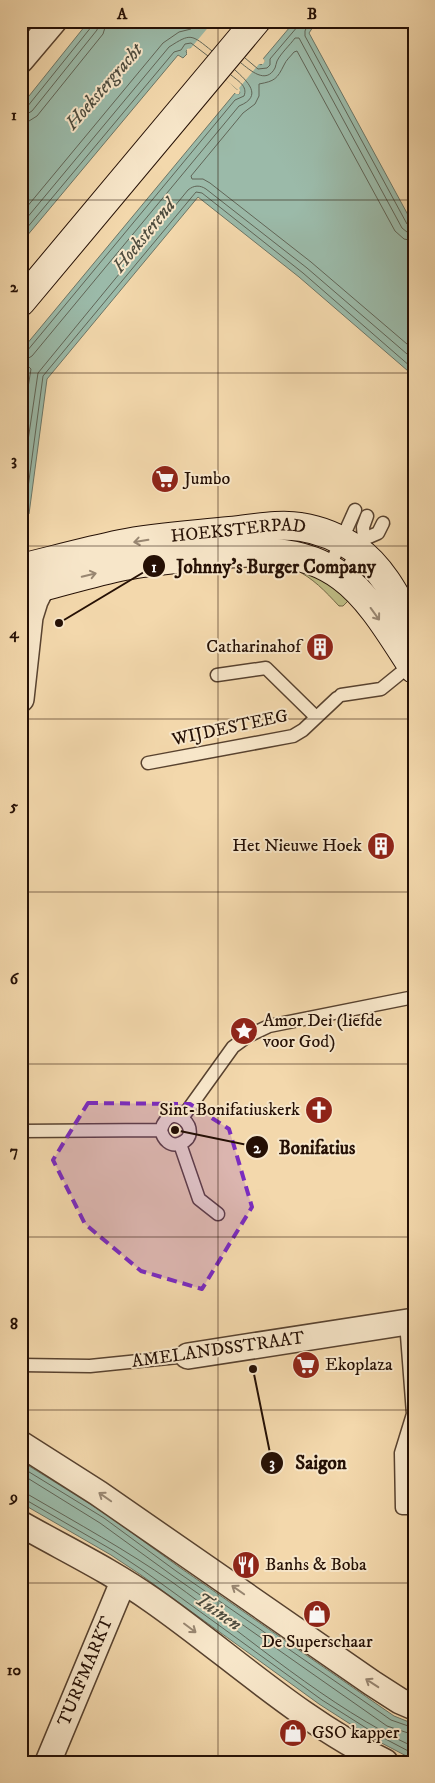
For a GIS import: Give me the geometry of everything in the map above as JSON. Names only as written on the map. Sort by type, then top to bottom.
[{"type":"main road","points":[[21,302],[248,30]]},
{"type":"main road","name":"HOEKSTERPAD","points":[[21,568],[121,544],[267,527],[301,527],[355,544],[382,577],[414,629]]},
{"type":"main road","name":"HOEKSTERPAD","points":[[29,600],[125,566],[251,552],[288,554],[336,573],[369,604],[413,666]]},
{"type":"street","points":[[21,60],[54,21]]},
{"type":"street","points":[[21,699],[29,600]]},
{"type":"street","name":"AMELANDSSTRAAT","points":[[188,1356],[410,1322]]},
{"type":"street","points":[[21,1444],[98,1493],[368,1680],[400,1701],[414,1707]]},
{"type":"street","points":[[21,1524],[151,1599],[326,1728],[385,1762]]},
{"type":"street","name":"TURFMARKT","points":[[48,1762],[123,1582]]},
{"type":"lane","points":[[355,510],[355,544]]},
{"type":"lane","points":[[336,573],[355,544],[368,516]]},
{"type":"lane","points":[[336,573],[355,544],[378,533],[383,523]]},
{"type":"lane","name":"WIJDESTEEG","points":[[148,763],[293,736],[339,697],[381,689],[413,666]]},
{"type":"lane","points":[[217,675],[266,668],[316,717]]},
{"type":"lane","points":[[182,1118],[233,1047],[248,1036],[269,1026],[414,997]]},
{"type":"lane","points":[[175,1116],[182,1118],[190,1128],[186,1140],[180,1144],[167,1142],[162,1136],[161,1130],[163,1123],[168,1118],[175,1116]]},
{"type":"lane","points":[[21,1131],[161,1130]]},
{"type":"lane","points":[[180,1144],[199,1199],[218,1214]]},
{"type":"lane","points":[[410,1322],[413,1414],[401,1453],[402,1508],[414,1508]]},
{"type":"lane","name":"AMELANDSSTRAAT","points":[[21,1365],[90,1366],[188,1356]]},
{"type":"highlighted area","points":[[88,1103],[190,1104],[229,1129],[252,1207],[202,1289],[141,1271],[85,1224],[53,1160]]},
{"type":"green space","points":[[294,569],[309,570],[350,599],[343,606],[339,606],[324,590]]},
{"type":"water","points":[[89,21],[210,21],[211,24],[261,65],[265,61],[263,59],[295,21],[312,21],[315,24],[309,33],[414,226],[414,387],[408,371],[299,277],[198,197],[47,379],[29,514],[27,515],[25,531],[21,531],[21,351],[235,93],[239,94],[240,92],[191,48],[186,51],[187,54],[183,58],[178,55],[21,243],[21,106]]},
{"type":"water","name":"Tuinen","points":[[21,1461],[106,1514],[394,1716],[414,1724],[414,1760],[372,1738],[319,1704],[111,1555],[21,1503]]},
{"type":"pier","points":[[210,21],[213,21],[262,62],[262,57],[265,61],[263,64],[259,64],[239,88],[239,94],[233,91],[238,90],[190,51],[189,55],[187,54],[187,49],[191,48],[211,24]]},
{"type":"place","name":"Jumbo","points":[[165,479]]},
{"type":"place","name":"Johnny's Burger Company","points":[[59,623]]},
{"type":"place","name":"Catharinahof","points":[[320,647]]},
{"type":"place","name":"Het Nieuwe Hoek","points":[[381,846]]},
{"type":"place","name":"Amor Dei (liefde voor God)","points":[[244,1031]]},
{"type":"place","name":"Sint-Bonifatiuskerk","points":[[319,1110]]},
{"type":"place","name":"Bonifatius","points":[[175,1130]]},
{"type":"place","name":"Ekoplaza","points":[[306,1365]]},
{"type":"place","name":"Saigon","points":[[253,1369]]},
{"type":"place","name":"Banhs & Boba","points":[[246,1565]]},
{"type":"place","name":"De Superschaar","points":[[317,1614]]},
{"type":"place","name":"GSO kapper","points":[[293,1733]]},
{"type":"water label","name":"Hoekstergracht","points":[[104,87]]},
{"type":"water label","name":"Hoeksterend","points":[[144,236]]}]
